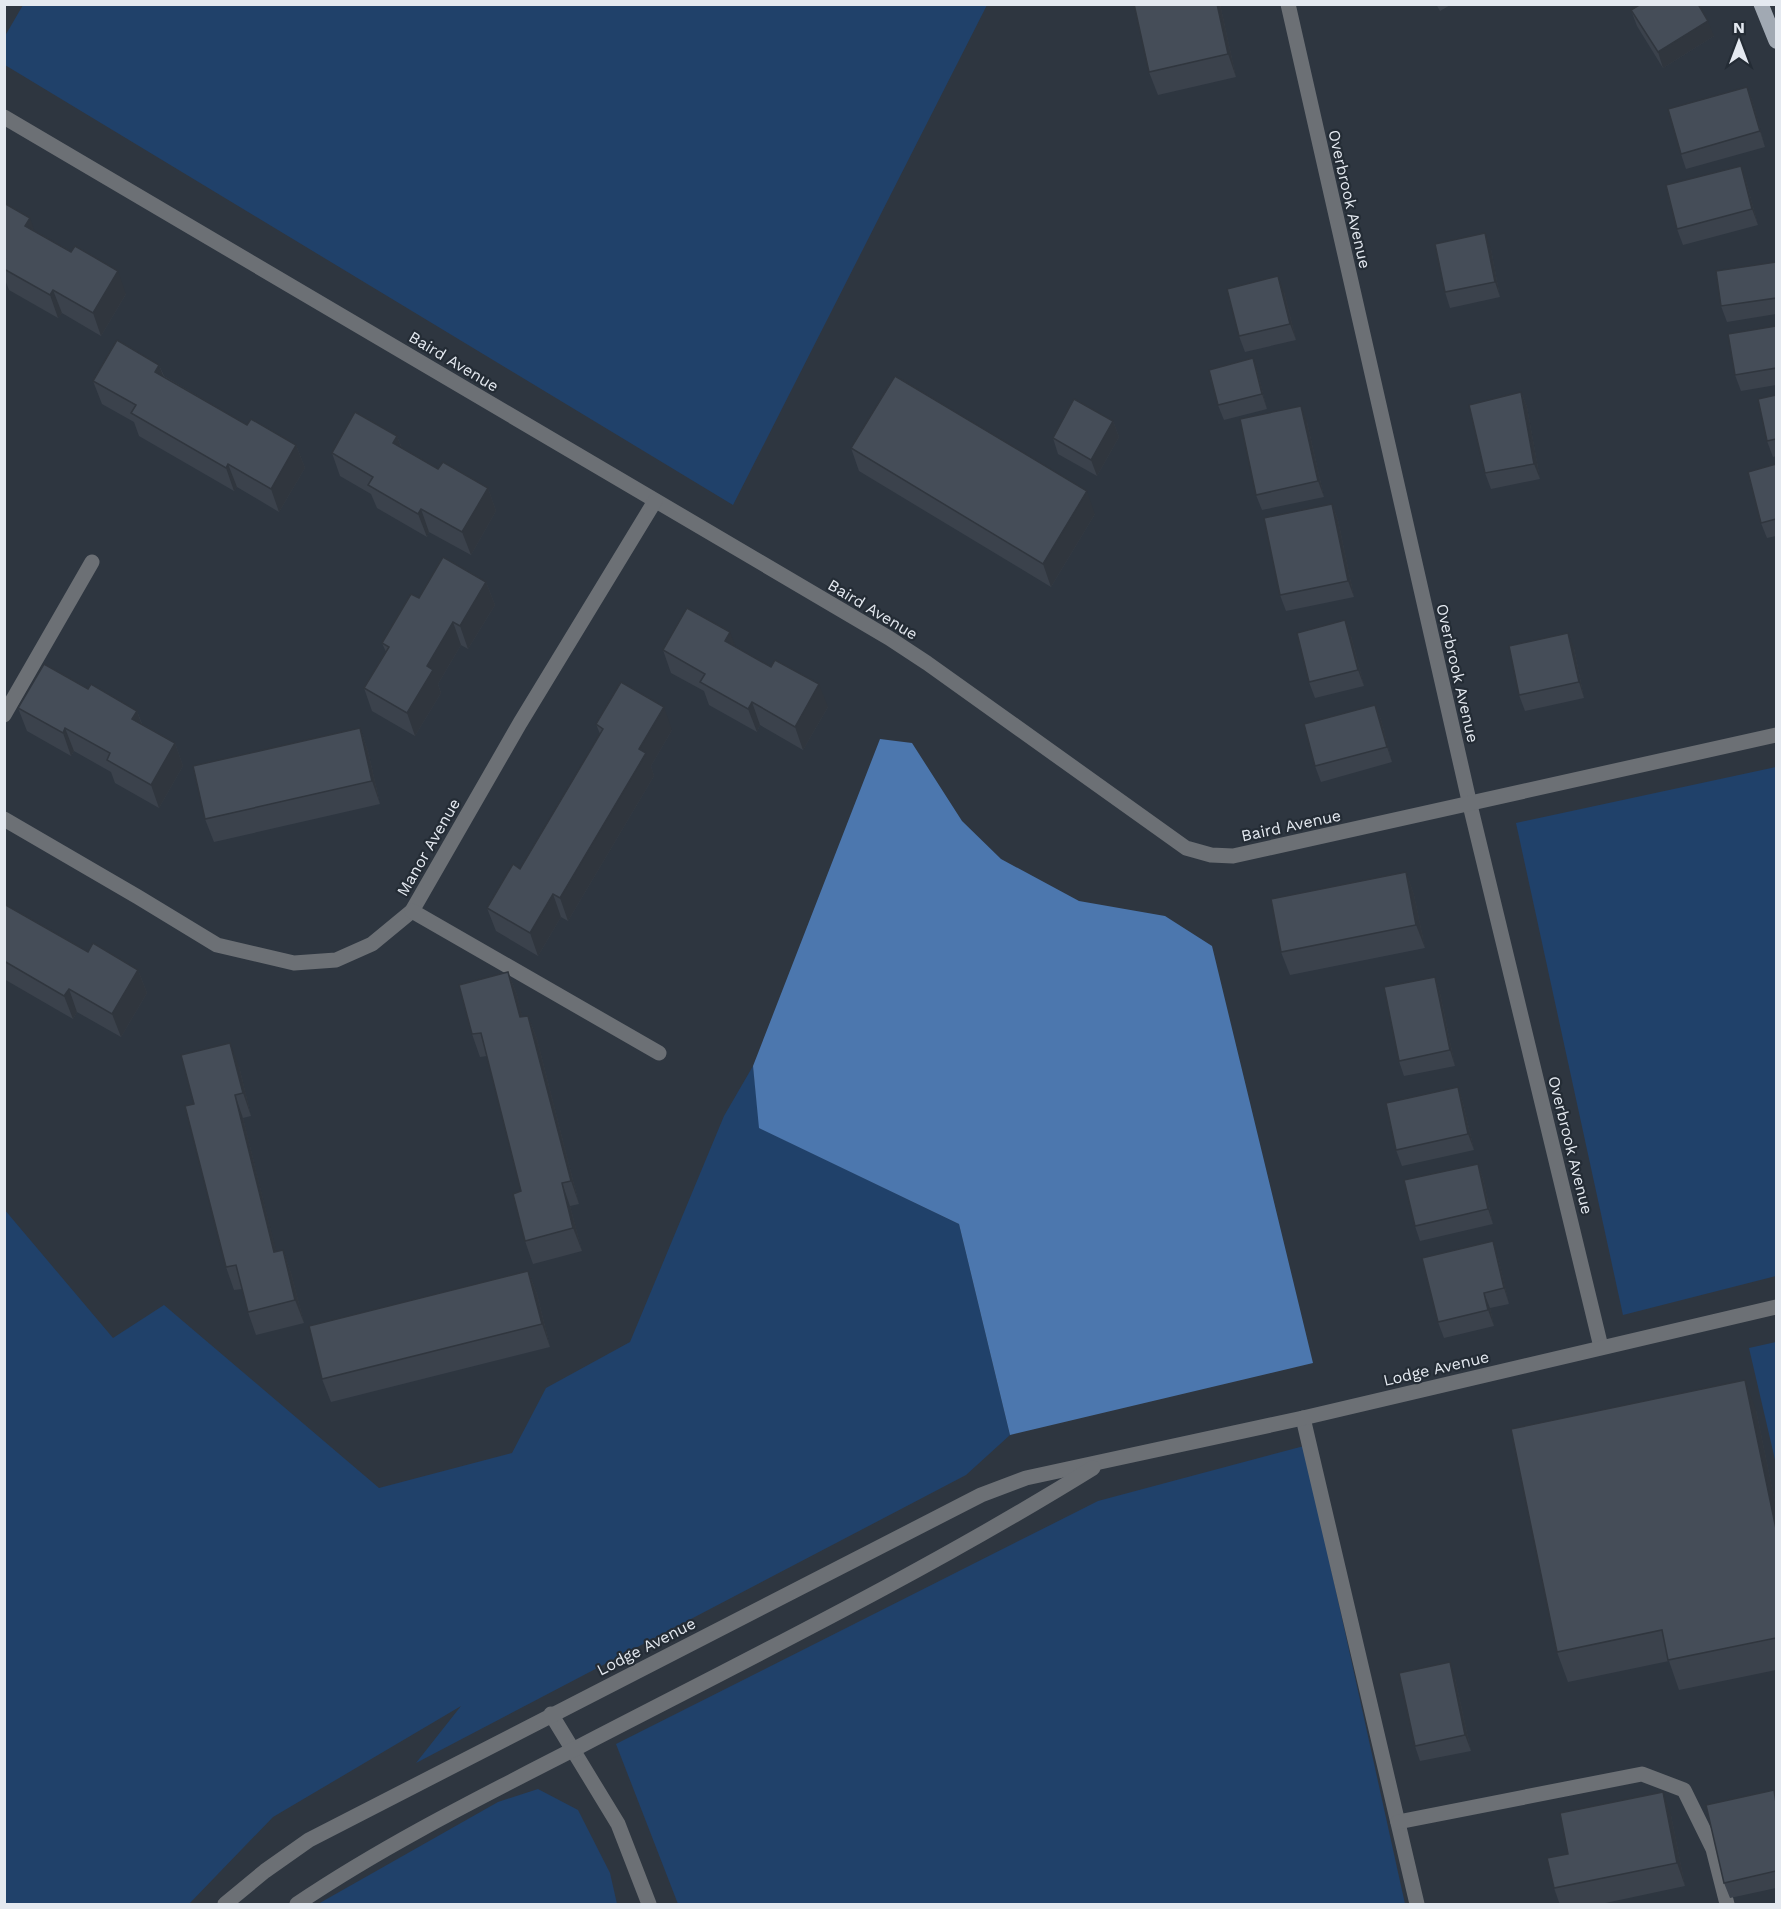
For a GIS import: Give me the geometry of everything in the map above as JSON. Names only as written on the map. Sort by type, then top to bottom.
[{"type":"main road","points":[[1761,4],[1776,41]]},
{"type":"street","name":"Overbrook Avenue","points":[[1288,4],[1470,804],[1601,1347]]},
{"type":"street","name":"Baird Avenue","points":[[4,117],[908,651],[1186,848],[1211,855],[1233,856],[1776,735]]},
{"type":"street","name":"Manor Avenue","points":[[4,819],[217,945],[294,963],[336,960],[372,944],[412,910],[520,723],[655,501]]},
{"type":"street","points":[[4,714],[92,562]]},
{"type":"street","points":[[412,910],[659,1053]]},
{"type":"street","name":"Lodge Avenue","points":[[225,1905],[265,1871],[309,1840],[981,1495],[1026,1478],[1303,1418],[1776,1307]]},
{"type":"street","points":[[1303,1418],[1417,1905]]},
{"type":"street","name":"Lodge Avenue","points":[[297,1905],[323,1887],[441,1817],[911,1574],[1029,1507],[1103,1461]]},
{"type":"street","points":[[551,1714],[618,1824],[649,1905]]},
{"type":"street","points":[[1398,1822],[1642,1774],[1684,1790],[1713,1849],[1726,1905]]},
{"type":"shaded area","points":[[23,5],[987,5],[733,505],[5,65],[5,36]]},
{"type":"shaded area","points":[[880,739],[912,743],[962,821],[1001,859],[1079,901],[1165,916],[1212,946],[1313,1363],[1010,1435],[959,1224],[759,1128],[753,1066]]},
{"type":"shaded area","points":[[1776,767],[1776,1276],[1623,1315],[1516,823]]},
{"type":"shaded area","points":[[753,1066],[760,1128],[959,1224],[1010,1435],[966,1475],[416,1763],[461,1706],[273,1817],[189,1904],[5,1904],[4,1209],[113,1338],[164,1305],[379,1488],[512,1453],[546,1388],[630,1342],[724,1116]]},
{"type":"shaded area","points":[[1776,1342],[1776,1464],[1749,1348]]},
{"type":"shaded area","points":[[1304,1446],[1405,1904],[678,1904],[616,1744],[1098,1501]]},
{"type":"shaded area","points":[[538,1789],[578,1810],[610,1873],[617,1904],[318,1904],[498,1802]]},
{"type":"building","points":[[1134,4],[1217,4],[1228,54],[1149,72]]},
{"type":"building","points":[[1641,4],[1698,4],[1708,21],[1658,52],[1631,10]]},
{"type":"building","points":[[1747,87],[1760,131],[1681,154],[1668,109]]},
{"type":"building","points":[[1741,166],[1752,209],[1677,229],[1666,185]]},
{"type":"building","points":[[4,203],[30,218],[25,226],[71,252],[75,246],[118,271],[93,313],[53,290],[50,295],[4,269]]},
{"type":"building","points":[[1485,233],[1495,282],[1445,292],[1435,244]]},
{"type":"building","points":[[1776,262],[1776,298],[1721,306],[1716,271]]},
{"type":"building","points":[[1278,276],[1290,324],[1239,336],[1227,289]]},
{"type":"building","points":[[1776,326],[1776,368],[1735,375],[1728,334]]},
{"type":"building","points":[[117,340],[159,365],[155,372],[247,425],[251,419],[296,445],[271,489],[228,464],[226,468],[131,413],[136,405],[93,381]]},
{"type":"building","points":[[1253,358],[1262,394],[1218,405],[1209,370]]},
{"type":"building","points":[[895,376],[1087,491],[1043,564],[851,448]]},
{"type":"building","points":[[1521,392],[1534,464],[1485,473],[1469,405]]},
{"type":"building","points":[[1776,395],[1776,439],[1767,441],[1758,399]]},
{"type":"building","points":[[1074,399],[1113,421],[1091,460],[1053,438]]},
{"type":"building","points":[[1301,406],[1318,481],[1256,495],[1240,419]]},
{"type":"building","points":[[355,412],[397,436],[393,443],[438,469],[443,462],[488,488],[462,532],[421,509],[418,514],[368,485],[373,477],[332,453]]},
{"type":"building","points":[[1776,464],[1776,519],[1761,523],[1748,472]]},
{"type":"building","points":[[1332,504],[1348,581],[1280,595],[1264,518]]},
{"type":"building","points":[[443,557],[486,582],[460,626],[453,622],[427,666],[433,670],[407,713],[364,688],[389,647],[382,643],[411,594],[419,598]]},
{"type":"building","points":[[687,608],[730,632],[725,641],[771,667],[775,660],[819,684],[795,727],[752,702],[748,709],[700,682],[705,674],[663,650]]},
{"type":"building","points":[[1345,620],[1358,670],[1309,682],[1297,633]]},
{"type":"building","points":[[1568,633],[1579,682],[1519,695],[1509,646]]},
{"type":"building","points":[[44,664],[88,689],[91,684],[137,711],[132,719],[175,743],[151,785],[107,760],[110,753],[65,728],[63,733],[18,708]]},
{"type":"building","points":[[621,682],[664,707],[639,749],[646,753],[560,898],[553,894],[530,933],[487,908],[513,864],[520,869],[603,729],[596,724]]},
{"type":"building","points":[[1375,705],[1387,747],[1315,766],[1304,724]]},
{"type":"building","points":[[360,728],[372,781],[205,819],[193,766]]},
{"type":"building","points":[[1406,872],[1416,925],[1281,952],[1271,899]]},
{"type":"building","points":[[4,904],[88,952],[93,943],[138,970],[112,1014],[69,989],[64,996],[4,961]]},
{"type":"building","points":[[508,972],[520,1017],[528,1016],[571,1181],[562,1183],[573,1228],[525,1241],[513,1194],[521,1191],[481,1033],[472,1034],[459,985]]},
{"type":"building","points":[[1435,977],[1450,1050],[1399,1061],[1384,987]]},
{"type":"building","points":[[230,1043],[243,1093],[235,1095],[274,1252],[283,1250],[295,1300],[248,1312],[236,1265],[226,1267],[185,1106],[194,1104],[181,1055]]},
{"type":"building","points":[[1458,1087],[1468,1134],[1396,1150],[1386,1103]]},
{"type":"building","points":[[1478,1164],[1488,1209],[1415,1226],[1404,1180]]},
{"type":"building","points":[[1493,1241],[1504,1288],[1484,1293],[1488,1310],[1438,1322],[1422,1258]]},
{"type":"building","points":[[528,1271],[542,1324],[322,1379],[309,1326]]},
{"type":"building","points":[[1745,1380],[1776,1529],[1776,1638],[1668,1660],[1662,1630],[1557,1652],[1511,1429]]},
{"type":"building","points":[[1450,1662],[1465,1735],[1415,1746],[1399,1673]]},
{"type":"building","points":[[1774,1790],[1776,1871],[1724,1883],[1706,1805]]},
{"type":"building","points":[[1663,1792],[1677,1863],[1554,1888],[1547,1858],[1568,1854],[1560,1813]]}]
